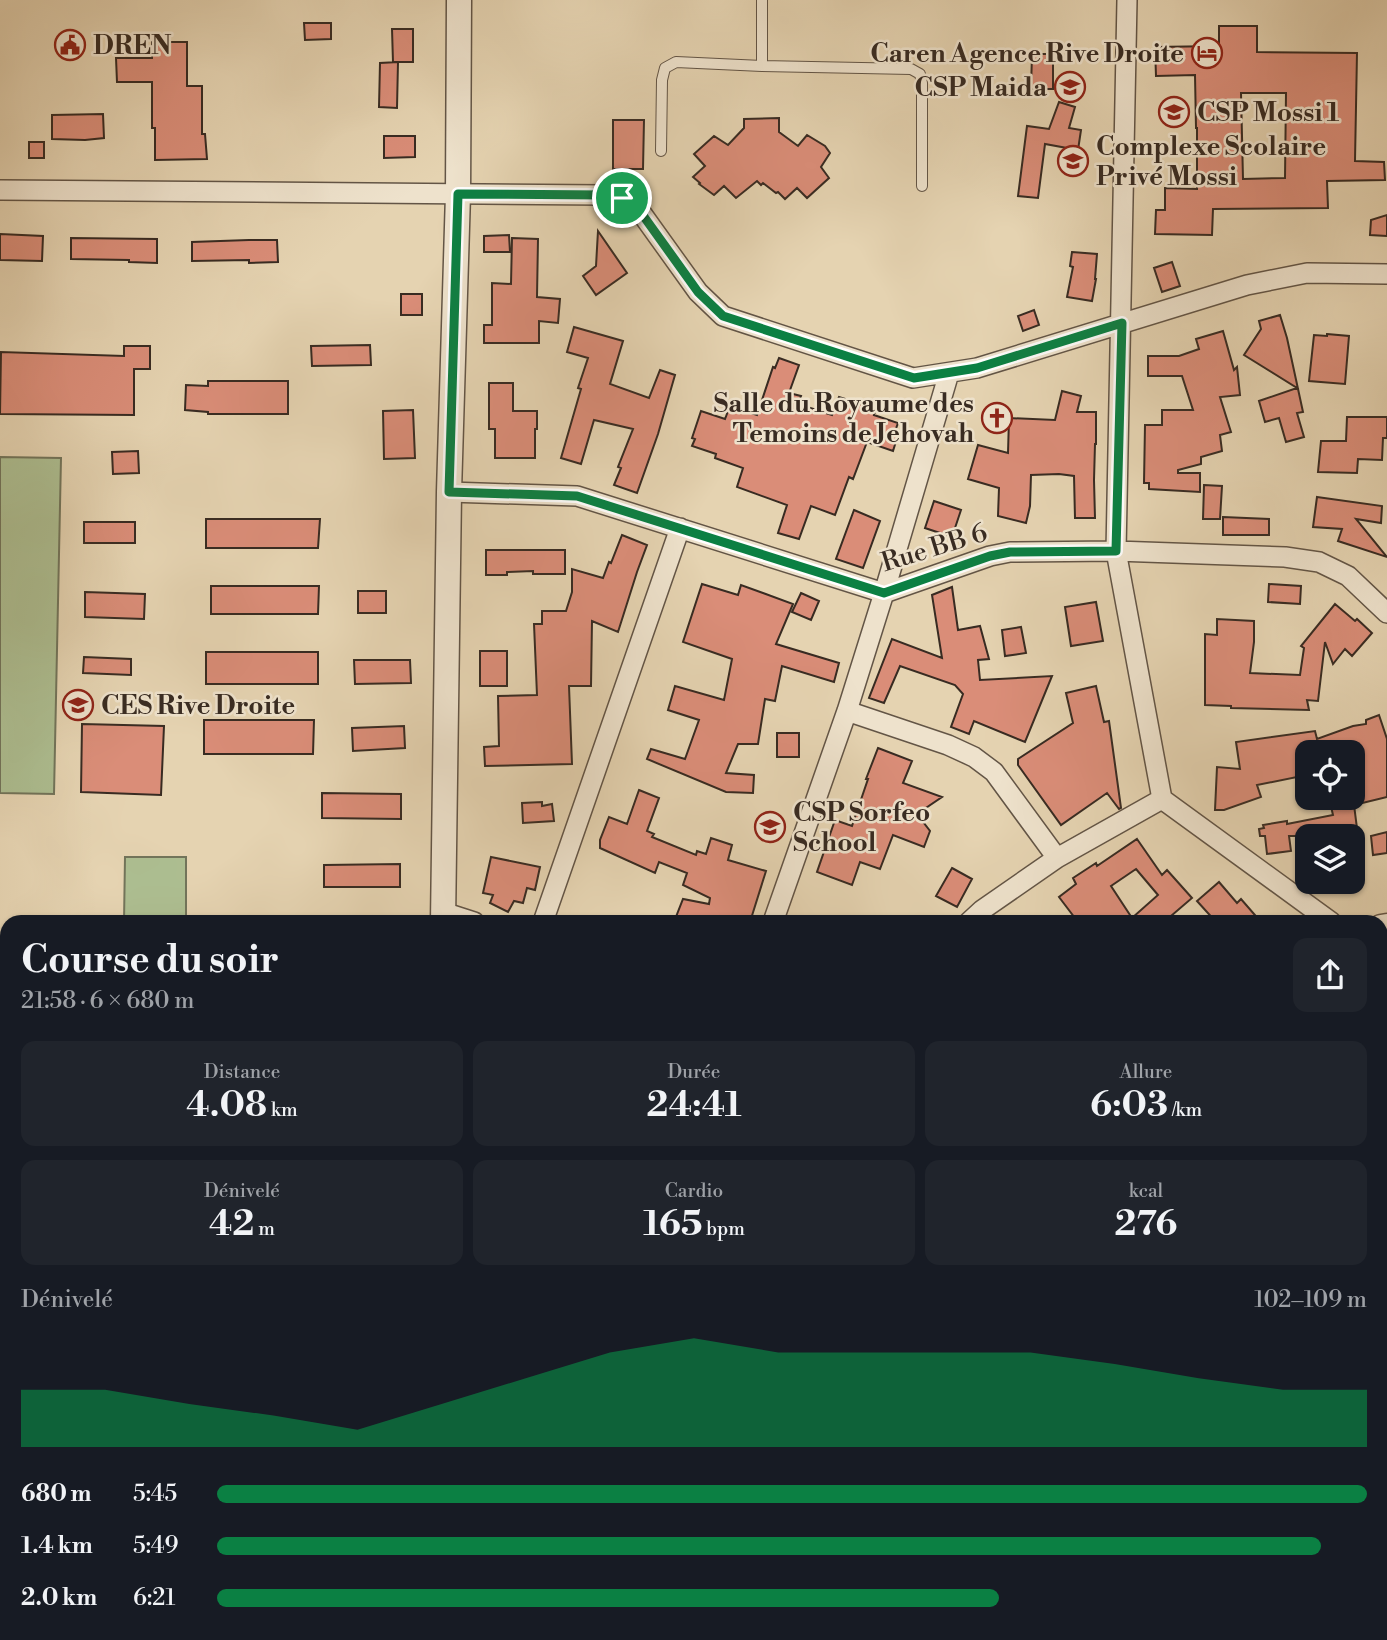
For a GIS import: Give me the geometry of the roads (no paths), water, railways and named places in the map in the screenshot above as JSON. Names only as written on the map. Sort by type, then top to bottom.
[{"type":"street","points":[[443,915],[449,492],[458,194],[459,0]]},
{"type":"street","points":[[1128,0],[1116,551],[1162,799],[1321,915]]},
{"type":"street","points":[[0,190],[604,195],[622,198],[637,207],[698,292],[723,316],[914,378],[977,368],[1247,285],[1307,273],[1387,274]]},
{"type":"street","points":[[775,915],[847,711],[949,373]]},
{"type":"street","name":"Rue BB 6","points":[[449,492],[577,496],[884,593],[990,556],[1029,551],[1285,557],[1319,562],[1348,576],[1387,613]]},
{"type":"street","points":[[545,915],[680,528]]},
{"type":"street","points":[[847,711],[948,745],[974,757],[994,772],[1056,858]]},
{"type":"street","points":[[977,915],[1056,858],[1162,799]]},
{"type":"lane","points":[[762,0],[762,66]]},
{"type":"lane","points":[[661,151],[662,80],[666,68],[676,61],[911,69],[920,74],[922,83],[922,186]]},
{"type":"place","name":"DREN","points":[[70,45]]},
{"type":"place","name":"Caren Agence Rive Droite","points":[[1207,53]]},
{"type":"place","name":"CSP Maida","points":[[1070,87]]},
{"type":"place","name":"CSP Mossi 1","points":[[1174,112]]},
{"type":"place","name":"Complexe Scolaire Privé Mossi","points":[[1073,161]]},
{"type":"place","name":"Salle du Royaume des Temoins de Jehovah","points":[[997,418]]},
{"type":"place","name":"CES Rive Droite","points":[[78,705]]},
{"type":"place","name":"CSP Sorfeo School","points":[[770,827]]}]
